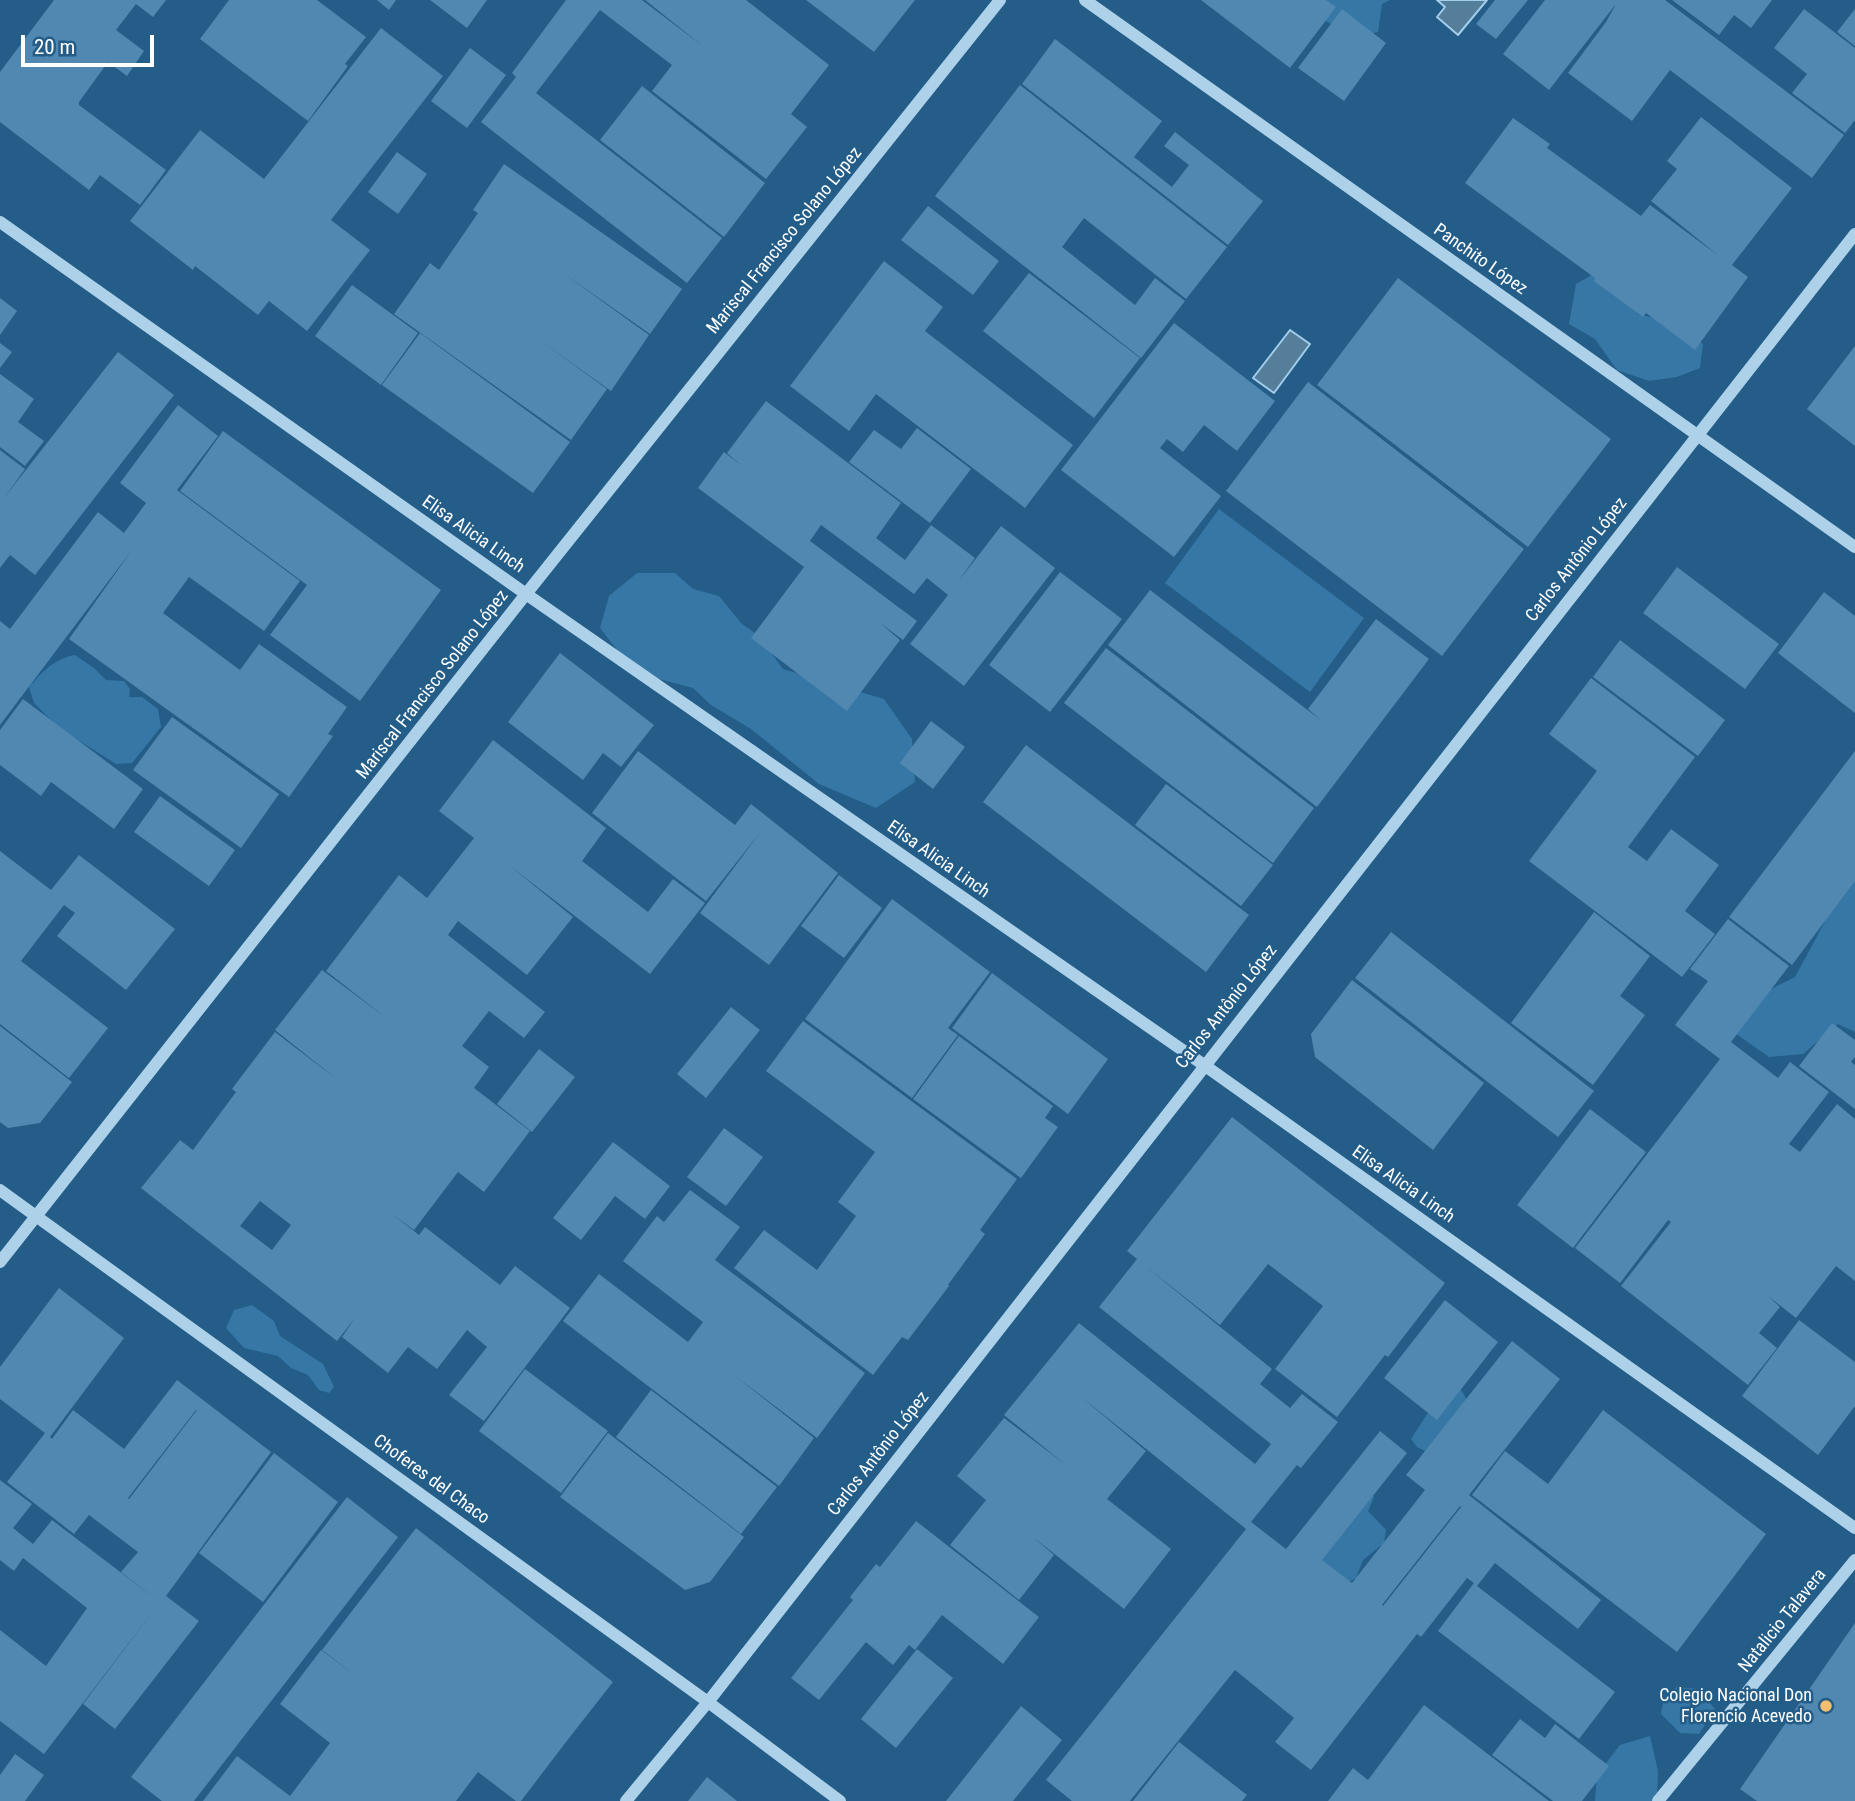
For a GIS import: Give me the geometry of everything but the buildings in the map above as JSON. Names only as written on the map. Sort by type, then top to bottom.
[{"type":"street","name":"Mariscal Francisco Solano López","points":[[0,1262],[526,594],[1000,0]]},
{"type":"street","name":"Panchito López","points":[[1085,0],[1855,547]]},
{"type":"street","name":"Elisa Alicia Linch","points":[[0,222],[526,594],[1204,1065],[1855,1528]]},
{"type":"street","name":"Carlos Antônio López","points":[[626,1801],[708,1702],[1855,234]]},
{"type":"street","name":"Choferes del Chaco","points":[[0,1190],[708,1702],[840,1801]]},
{"type":"street","name":"Natalicio Talavera","points":[[1658,1801],[1855,1560]]},
{"type":"shaded area","points":[[1310,0],[1390,0],[1382,4],[1378,32],[1353,37],[1312,13]]},
{"type":"shaded area","points":[[1437,0],[1487,0],[1458,35],[1437,17],[1445,7]]},
{"type":"shaded area","points":[[1597,272],[1611,279],[1638,314],[1668,321],[1703,344],[1700,368],[1677,377],[1649,381],[1617,370],[1595,339],[1569,324],[1576,284]]},
{"type":"shaded area","points":[[1290,330],[1310,344],[1274,393],[1253,378]]},
{"type":"shaded area","points":[[1219,509],[1364,618],[1310,692],[1165,583]]},
{"type":"shaded area","points":[[637,573],[675,573],[693,589],[719,596],[742,624],[758,635],[783,669],[884,699],[912,739],[915,782],[876,808],[819,784],[751,729],[711,705],[693,688],[659,679],[624,659],[600,628],[609,596]]},
{"type":"shaded area","points":[[75,655],[106,680],[124,681],[130,689],[129,697],[142,697],[158,709],[161,727],[132,763],[116,764],[59,728],[34,703],[29,687],[49,666]]},
{"type":"shaded area","points":[[1855,875],[1855,1032],[1838,1024],[1803,1054],[1769,1057],[1735,1033],[1745,1002],[1795,977],[1838,897]]},
{"type":"shaded area","points":[[252,1305],[274,1321],[280,1336],[323,1364],[334,1387],[329,1393],[319,1390],[308,1375],[291,1368],[278,1356],[244,1348],[226,1328],[234,1310]]},
{"type":"shaded area","points":[[1458,1385],[1472,1408],[1434,1455],[1417,1447],[1411,1439],[1433,1405]]},
{"type":"shaded area","points":[[1363,1481],[1374,1497],[1368,1511],[1386,1530],[1384,1543],[1363,1560],[1356,1578],[1331,1592],[1309,1585]]},
{"type":"shaded area","points":[[1677,1687],[1698,1689],[1715,1709],[1699,1734],[1680,1733],[1661,1714],[1664,1696]]},
{"type":"shaded area","points":[[1650,1736],[1658,1771],[1657,1801],[1595,1801],[1597,1775],[1620,1745]]},
{"type":"place","name":"Colegio Nacional Don Florencio Acevedo","points":[[1826,1706]]}]
